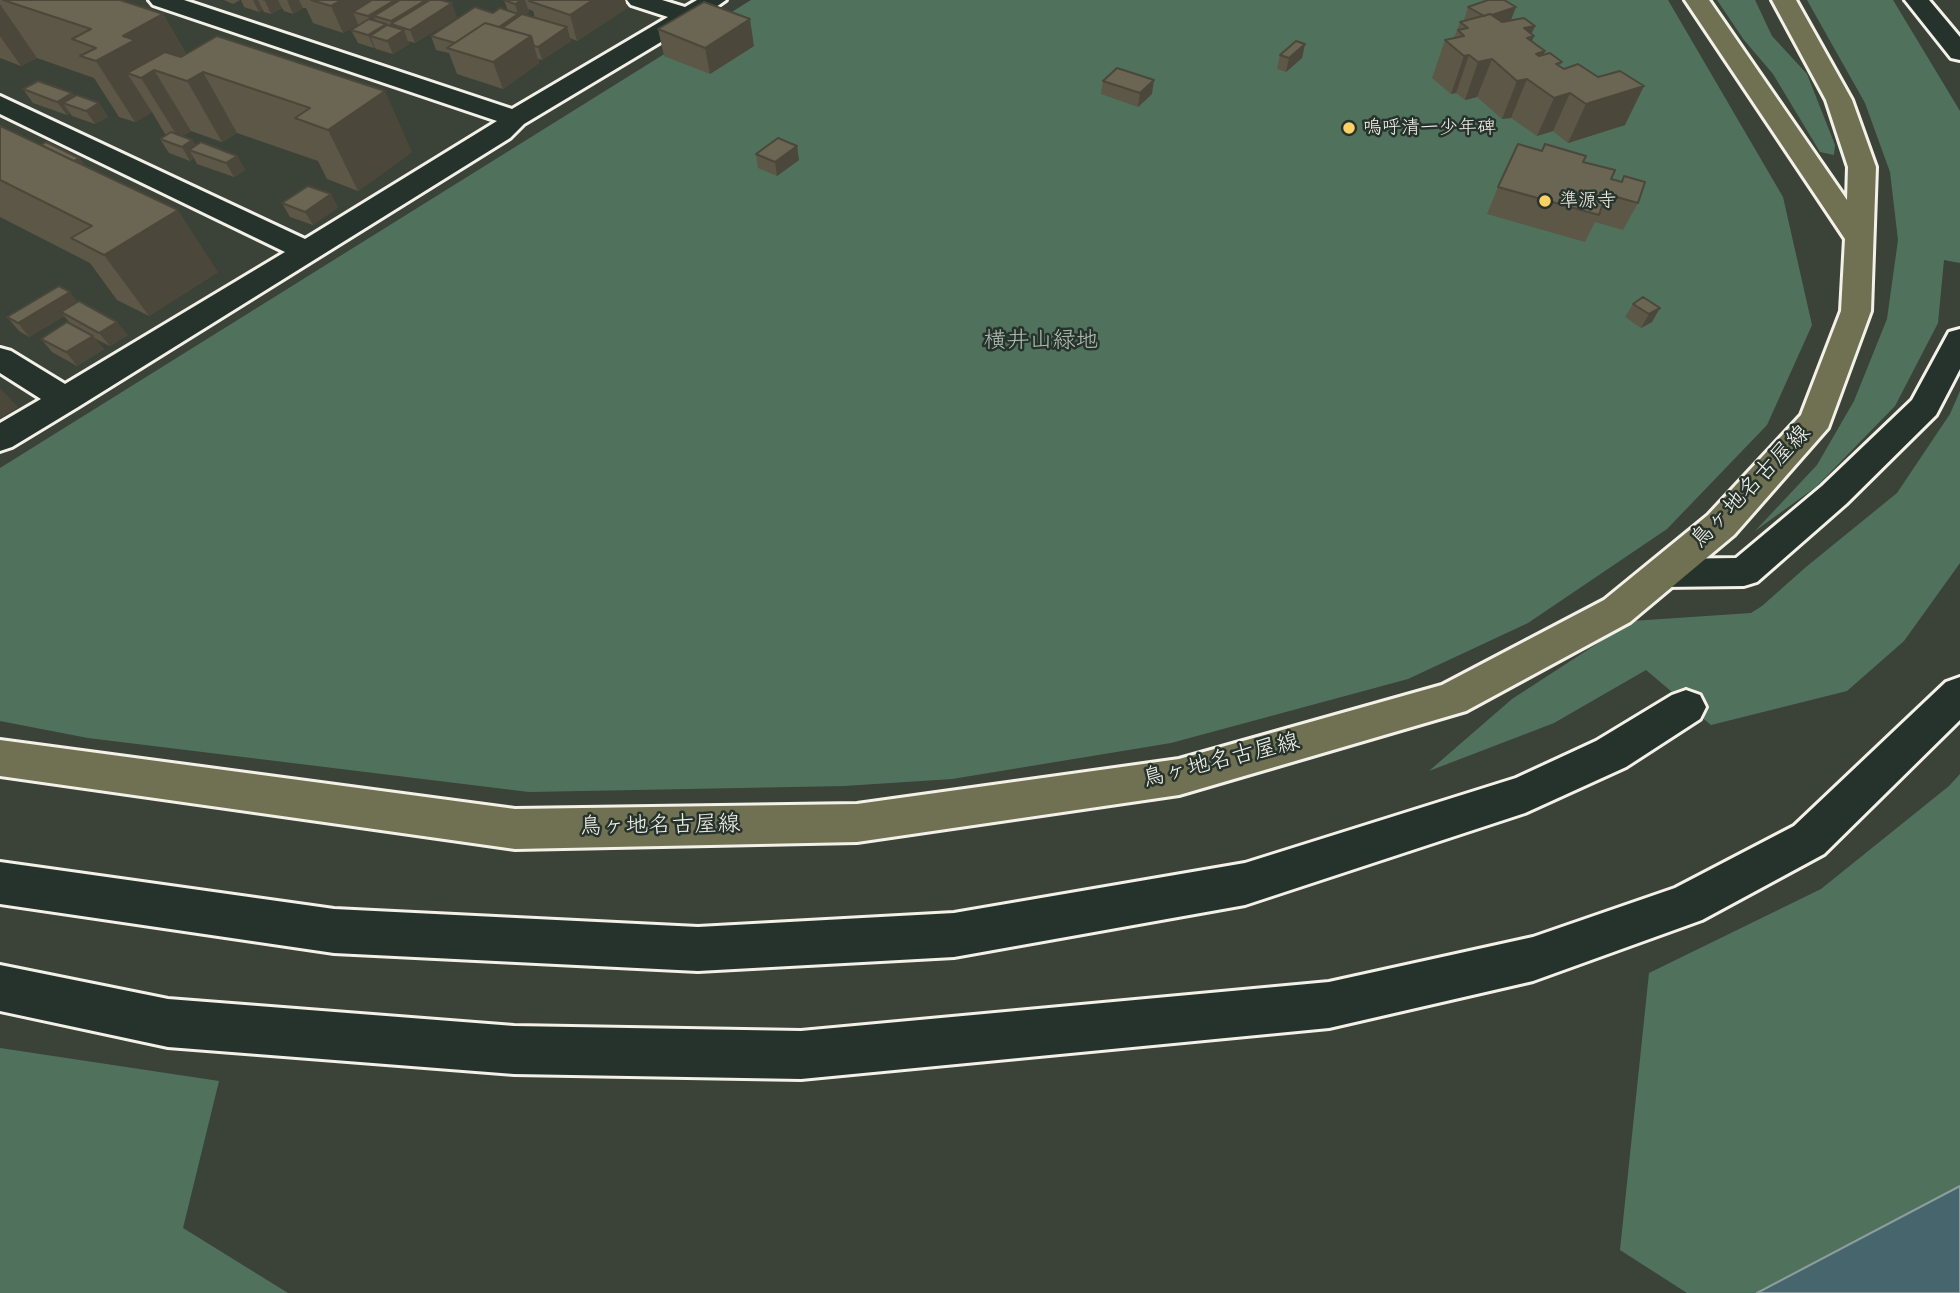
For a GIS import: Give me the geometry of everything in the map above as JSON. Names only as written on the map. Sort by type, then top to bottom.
[{"type":"main road","points":[[1697,0],[1860,241]]},
{"type":"main road","name":"鳥ヶ地名古屋線","points":[[0,758],[515,829],[856,823],[1179,777],[1452,699],[1617,611],[1721,525],[1816,420],[1856,311],[1862,167],[1839,100],[1784,0]]},
{"type":"street","points":[[160,0],[515,118]]},
{"type":"street","points":[[639,0],[688,16]]},
{"type":"street","points":[[0,439],[501,131],[515,118],[714,0]]},
{"type":"street","points":[[1917,0],[1960,53]]},
{"type":"street","points":[[0,104],[307,251]]},
{"type":"street","points":[[1663,573],[1744,572],[1834,495],[1924,407],[1960,339]]},
{"type":"street","points":[[0,359],[66,399]]},
{"type":"street","points":[[0,988],[168,1023],[514,1050],[801,1055],[1329,1005],[1534,960],[1686,905],[1809,840],[1960,694]]},
{"type":"street","points":[[0,883],[334,931],[698,948],[954,935],[1245,884],[1525,794],[1611,754],[1686,707]]},
{"type":"green space","name":"横井山緑地","points":[[751,0],[1668,0],[1783,197],[1812,325],[1767,425],[1667,529],[1528,623],[1408,679],[1171,743],[952,779],[844,786],[529,792],[88,738],[0,721],[0,468]]},
{"type":"green space","points":[[1717,0],[1755,0],[1772,36],[1807,74],[1835,145],[1834,155],[1820,152],[1773,74],[1744,40]]},
{"type":"green space","points":[[1807,0],[1893,0],[1960,111],[1960,263],[1944,260],[1938,323],[1895,406],[1816,487],[1755,531],[1817,465],[1854,401],[1887,319],[1898,240],[1890,172],[1865,103]]},
{"type":"green space","points":[[1960,391],[1960,563],[1904,641],[1847,691],[1711,725],[1646,670],[1554,723],[1429,771],[1512,699],[1632,621],[1751,613],[1762,606],[1897,493],[1950,414]]},
{"type":"green space","points":[[1960,774],[1960,1186],[1757,1293],[1687,1293],[1620,1250],[1649,973],[1821,889],[1949,786]]},
{"type":"green space","points":[[0,1048],[219,1081],[183,1228],[288,1293],[0,1293]]},
{"type":"water","points":[[1960,1186],[1960,1293],[1757,1293]]},
{"type":"building","points":[[3,0],[120,0],[163,14],[123,36],[135,40],[96,61],[80,56],[96,48],[72,39],[91,29]]},
{"type":"building","points":[[311,0],[342,0],[331,6]]},
{"type":"building","points":[[372,0],[395,0],[368,16],[353,12]]},
{"type":"building","points":[[400,0],[426,0],[391,21],[374,16]]},
{"type":"building","points":[[430,0],[452,3],[410,30],[391,24]]},
{"type":"building","points":[[504,0],[522,0],[515,4]]},
{"type":"building","points":[[530,0],[593,0],[570,15]]},
{"type":"building","points":[[1488,0],[1504,0],[1516,7],[1484,16],[1468,7]]},
{"type":"building","points":[[704,2],[750,19],[705,48],[658,29]]},
{"type":"building","points":[[475,7],[493,13],[500,8],[518,14],[499,27],[485,23],[455,43],[431,36]]},
{"type":"building","points":[[522,14],[567,27],[538,47],[534,46],[531,36],[502,28]]},
{"type":"building","points":[[1490,14],[1502,22],[1524,18],[1535,26],[1524,28],[1534,36],[1527,38],[1545,51],[1536,54],[1539,56],[1550,53],[1562,62],[1556,64],[1564,69],[1578,64],[1598,77],[1620,71],[1644,86],[1586,104],[1570,93],[1554,98],[1527,79],[1517,81],[1492,59],[1478,62],[1469,55],[1464,56],[1445,40],[1464,36],[1458,30],[1468,28],[1460,22]]},
{"type":"building","points":[[369,19],[386,24],[368,35],[351,30]]},
{"type":"building","points":[[485,23],[531,36],[493,62],[447,48]]},
{"type":"building","points":[[387,25],[404,30],[387,41],[370,36]]},
{"type":"building","points":[[217,36],[385,91],[328,130],[295,118],[310,108],[203,72],[187,81],[154,70],[141,78],[127,73],[165,52],[181,57]]},
{"type":"building","points":[[1296,41],[1305,44],[1289,58],[1280,55]]},
{"type":"building","points":[[1117,68],[1154,80],[1140,93],[1103,81]]},
{"type":"building","points":[[38,81],[72,93],[57,102],[23,89]]},
{"type":"building","points":[[77,95],[99,103],[86,111],[63,103]]},
{"type":"building","points":[[0,126],[178,210],[104,255],[71,238],[92,226],[0,180]]},
{"type":"building","points":[[171,132],[192,140],[182,147],[160,139]]},
{"type":"building","points":[[778,138],[797,146],[775,162],[756,154]]},
{"type":"building","points":[[46,142],[79,158],[74,161],[41,145]]},
{"type":"building","points":[[201,142],[237,156],[226,163],[189,150]]},
{"type":"building","points":[[1518,144],[1542,151],[1545,144],[1586,156],[1583,162],[1615,170],[1611,179],[1622,182],[1624,176],[1645,182],[1638,203],[1606,194],[1599,215],[1498,187]]},
{"type":"building","points":[[308,186],[331,194],[305,212],[282,203]]},
{"type":"building","points":[[59,286],[70,292],[18,323],[7,317]]},
{"type":"building","points":[[1643,297],[1660,308],[1649,314],[1633,304]]},
{"type":"building","points":[[79,301],[117,322],[99,333],[61,312]]},
{"type":"building","points":[[67,322],[93,336],[66,352],[41,339]]},
{"type":"place","name":"嗚呼清一少年碑","points":[[1349,128]]},
{"type":"place","name":"準源寺","points":[[1545,201]]}]
